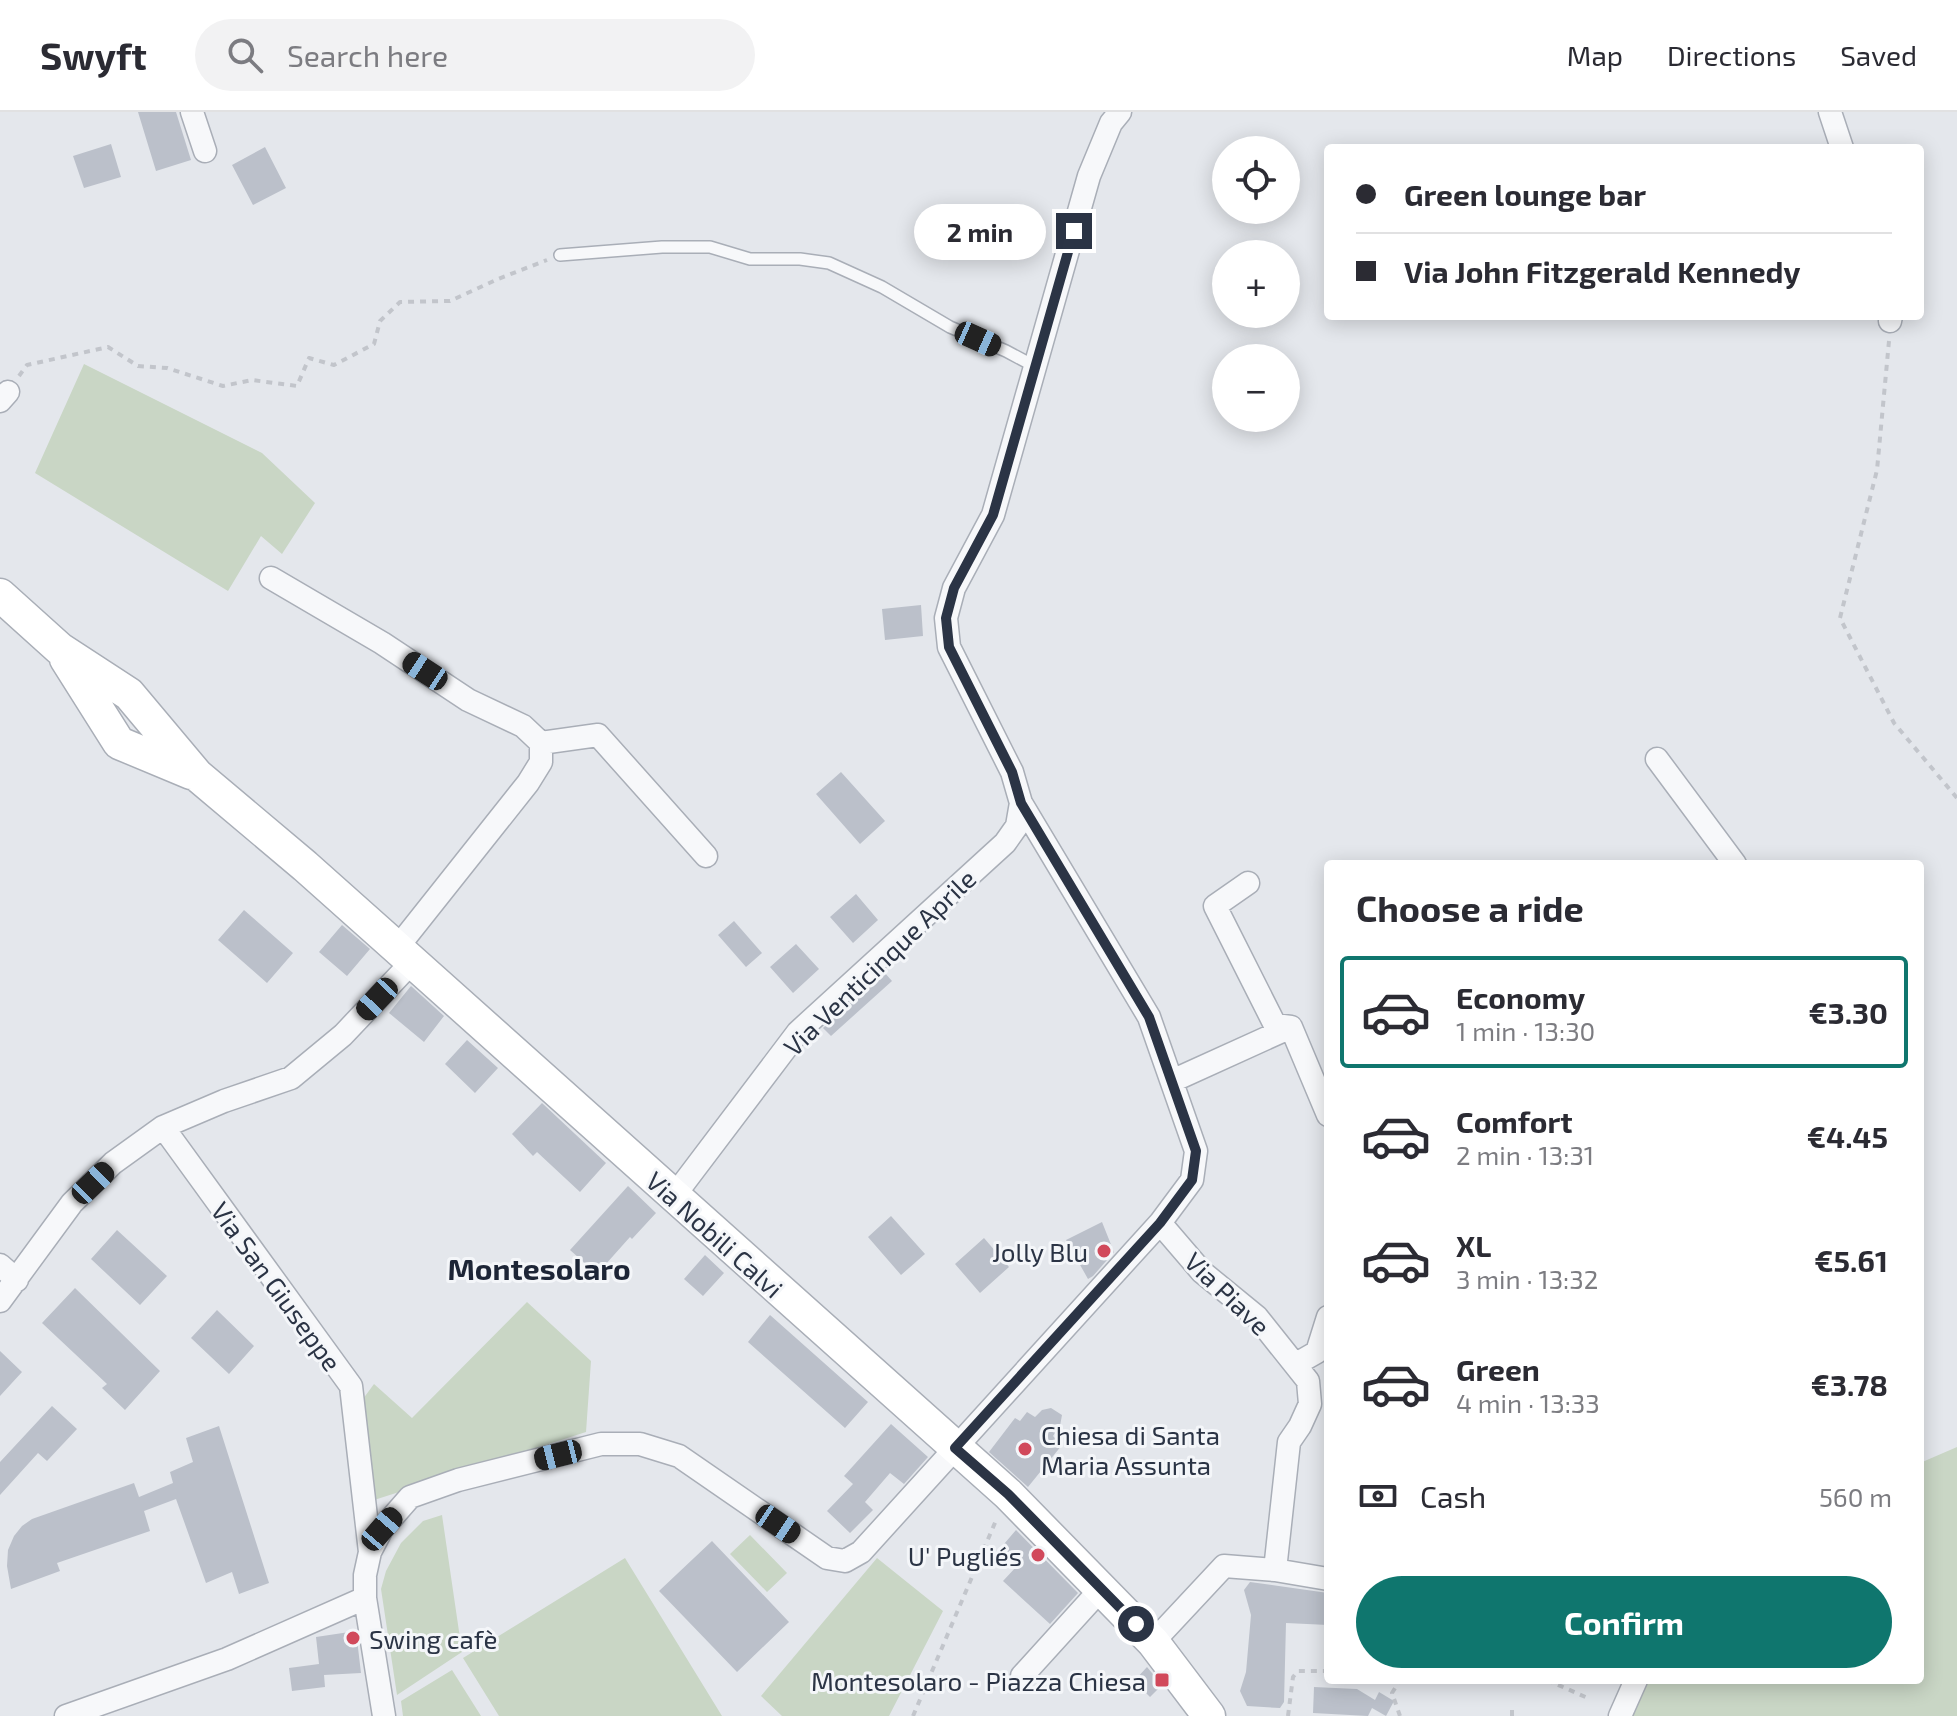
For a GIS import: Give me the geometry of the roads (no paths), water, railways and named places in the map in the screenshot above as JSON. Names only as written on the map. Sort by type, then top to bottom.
[{"type":"main road","name":"Via Nobili Calvi","points":[[0,595],[60,649],[129,694],[197,775],[305,866],[1008,1494],[1153,1642],[1209,1716]]},
{"type":"street","points":[[192,112],[205,151]]},
{"type":"street","points":[[384,1716],[365,1598],[365,1575],[370,1552],[382,1529],[410,1497],[458,1480],[601,1444],[640,1444],[679,1456],[827,1558],[845,1561],[861,1552],[1160,1223],[1192,1180],[1196,1151],[1149,1017],[1021,803],[1012,772],[949,647],[946,618],[954,588],[993,515],[1089,176],[1111,123],[1120,112]]},
{"type":"street","points":[[1830,112],[1841,144]]},
{"type":"street","points":[[0,1301],[8,1272],[113,1163],[163,1127],[224,1101],[291,1078],[343,1035],[405,955],[541,762],[541,743],[523,726],[468,700],[382,643],[271,578]]},
{"type":"street","points":[[541,743],[598,735],[706,856]]},
{"type":"street","points":[[1657,759],[1732,860]]},
{"type":"street","name":"Via Venticinque Aprile","points":[[674,1196],[798,1032],[1005,843],[1017,826],[1021,803]]},
{"type":"street","points":[[1248,883],[1215,906],[1275,1025],[1291,1027]]},
{"type":"street","points":[[1172,1081],[1291,1027]]},
{"type":"street","points":[[1291,1027],[1324,1105]]},
{"type":"street","name":"Via San Giuseppe","points":[[163,1127],[351,1386],[370,1552]]},
{"type":"street","name":"Via Piave","points":[[1160,1223],[1202,1272],[1257,1317],[1302,1372]]},
{"type":"street","points":[[1275,1570],[1289,1442],[1310,1404],[1302,1372],[1317,1352],[1324,1330]]},
{"type":"street","points":[[1153,1642],[1224,1566],[1324,1578]]},
{"type":"street","points":[[1022,1676],[1101,1589]]},
{"type":"street","points":[[66,1716],[227,1659],[365,1598]]},
{"type":"street","points":[[1620,1716],[1634,1684]]},
{"type":"lane","points":[[560,255],[662,247],[710,247],[750,259],[800,259],[829,263],[882,287],[950,327],[1036,367]]},
{"type":"place","name":"Jolly Blu","points":[[1104,1251]]},
{"type":"place","name":"Chiesa di Santa Maria Assunta","points":[[1025,1449]]},
{"type":"place","name":"U' Pugliés","points":[[1038,1555]]},
{"type":"place","name":"Swing cafè","points":[[353,1638]]},
{"type":"place","name":"Montesolaro - Piazza Chiesa","points":[[1162,1680]]},
{"type":"district","name":"Montesolaro","points":[[539,1268]]}]
